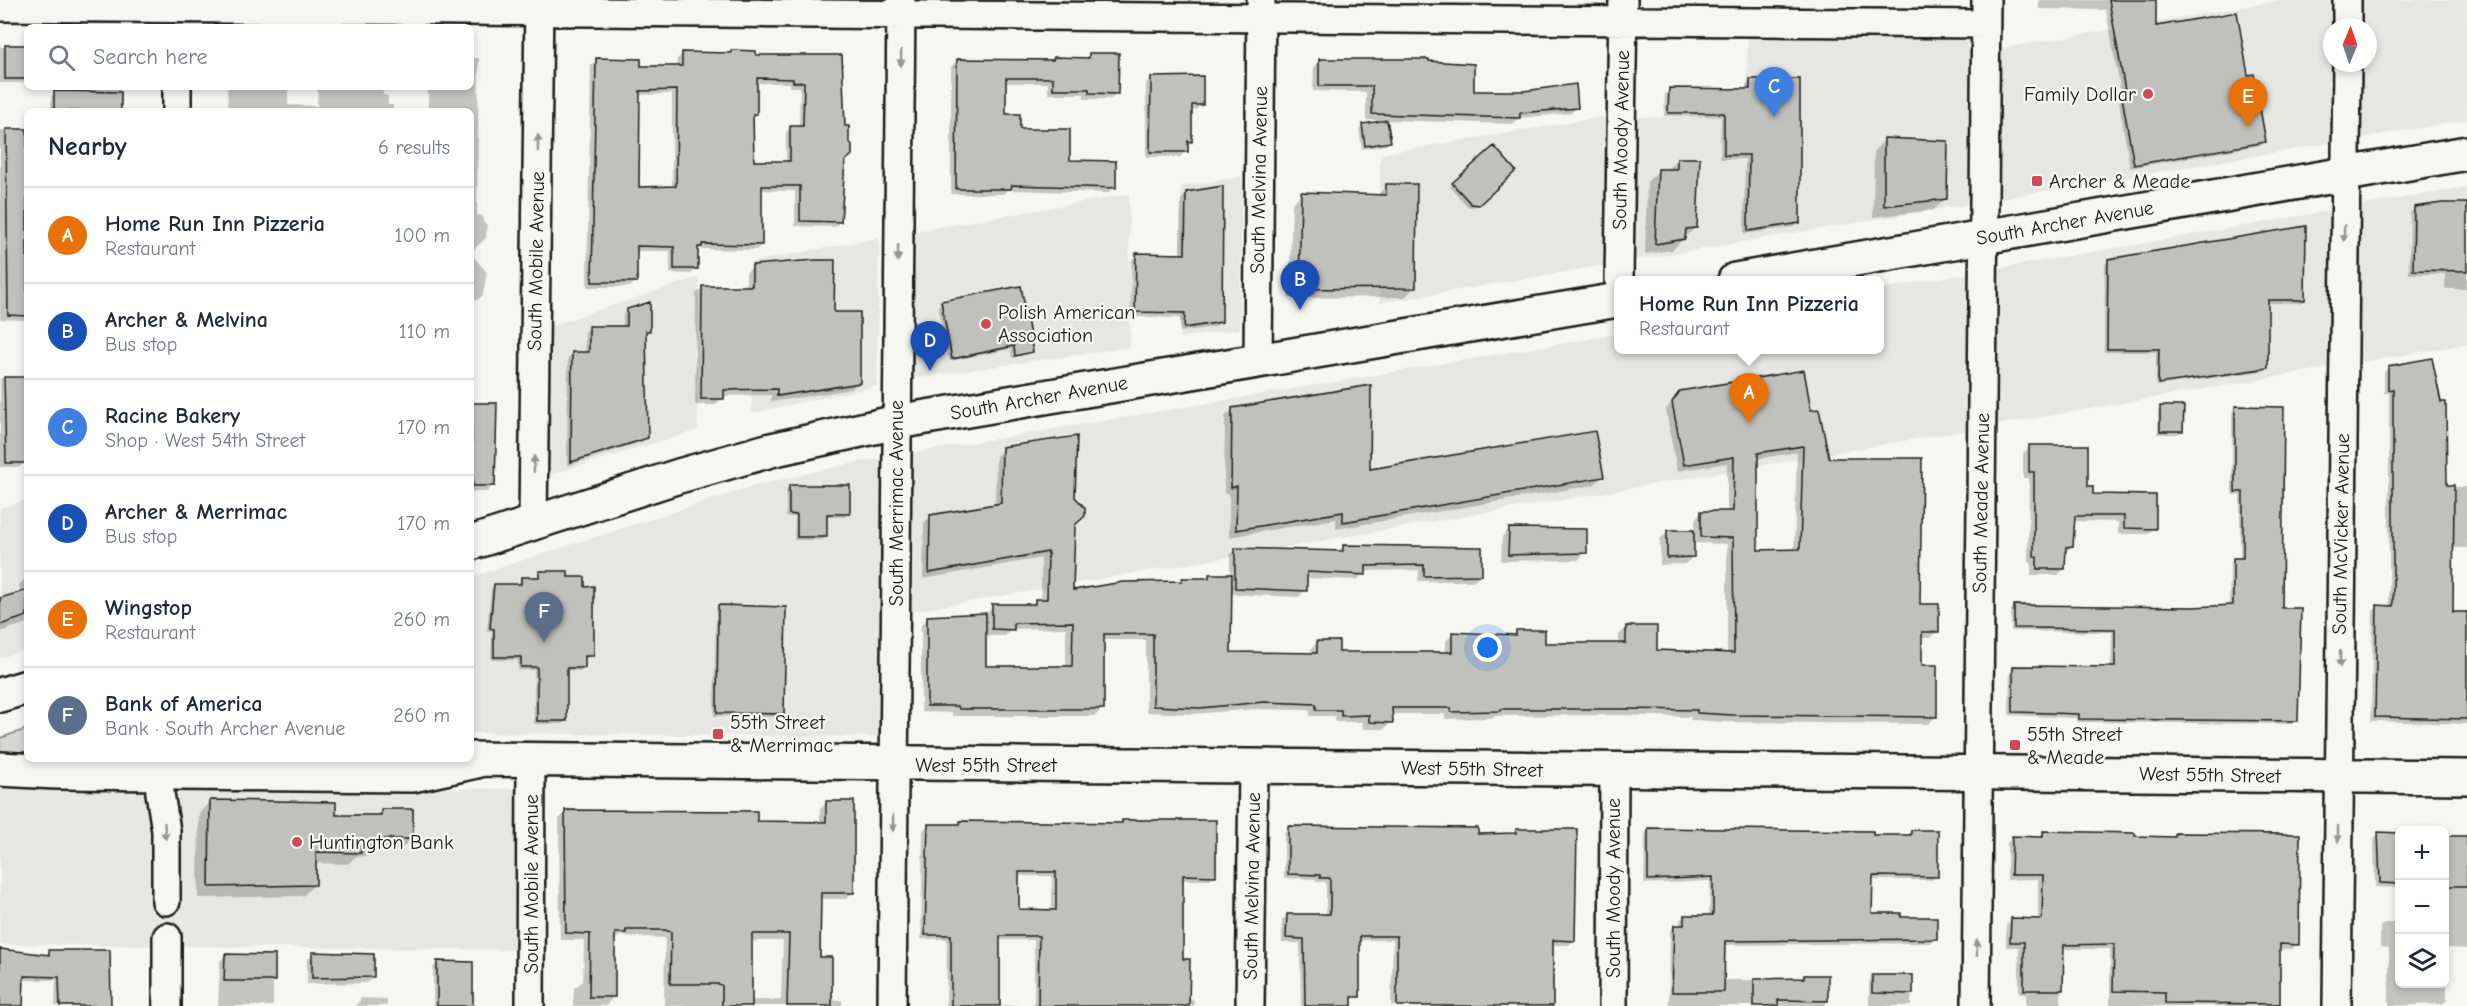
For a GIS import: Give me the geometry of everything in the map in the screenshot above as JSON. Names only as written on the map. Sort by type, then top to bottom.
[{"type":"main road","name":"South Archer Avenue","points":[[1758,276],[2467,153]]},
{"type":"main road","name":"South Archer Avenue","points":[[474,542],[771,450],[897,422],[1614,301]]},
{"type":"main road","points":[[0,695],[24,688]]},
{"type":"main road","name":"West 55th Street","points":[[474,760],[2467,777]]},
{"type":"main road","name":"West 55th Street","points":[[0,769],[414,775],[463,762]]},
{"type":"street","points":[[2347,0],[2347,18]]},
{"type":"street","points":[[0,7],[178,12],[539,6],[1985,12]]},
{"type":"street","name":"South Mobile Avenue","points":[[533,522],[539,6]]},
{"type":"street","name":"South Merrimac Avenue","points":[[892,1006],[901,8]]},
{"type":"street","name":"South Melvina Avenue","points":[[1258,361],[1261,9]]},
{"type":"street","name":"South Moody Avenue","points":[[1619,276],[1623,11]]},
{"type":"street","name":"South Meade Avenue","points":[[1976,1006],[1985,12]]},
{"type":"street","name":"South McVicker Avenue","points":[[2337,1006],[2347,72]]},
{"type":"street","points":[[177,90],[177,108]]},
{"type":"street","name":"South Mobile Avenue","points":[[530,1006],[531,761]]},
{"type":"street","name":"South Melvina Avenue","points":[[1251,1006],[1253,767]]},
{"type":"street","name":"South Moody Avenue","points":[[1613,1006],[1614,770]]},
{"type":"street","points":[[159,773],[166,831],[166,901]]},
{"type":"street","points":[[167,937],[167,1006]]},
{"type":"shaded area","points":[[2282,0],[2467,0],[2467,120],[1380,303],[1380,154],[1602,117],[1746,117],[1748,29],[1992,32],[1993,50]]},
{"type":"shaded area","points":[[1242,177],[1240,329],[1180,338],[1181,186]]},
{"type":"shaded area","points":[[2467,187],[2467,344],[897,614],[898,737],[474,733],[474,576],[754,486],[848,464],[1614,335],[1614,354],[1884,354],[1884,288]]},
{"type":"shaded area","points":[[1129,194],[1130,347],[909,379],[911,232]]},
{"type":"shaded area","points":[[879,238],[877,386],[752,413],[750,262]]},
{"type":"shaded area","points":[[699,277],[698,430],[549,475],[550,326]]},
{"type":"shaded area","points":[[24,501],[24,650],[0,658],[0,508]]},
{"type":"shaded area","points":[[24,730],[24,754],[0,751],[0,738]]},
{"type":"shaded area","points":[[0,785],[535,789],[531,950],[0,944]]},
{"type":"building","points":[[2109,0],[2156,0],[2156,26],[2237,12],[2248,75],[2254,74],[2266,142],[2134,165],[2122,97],[2126,96]]},
{"type":"building","points":[[5,45],[24,45],[24,79],[5,79]]},
{"type":"building","points":[[731,50],[756,51],[756,55],[842,55],[845,126],[849,126],[852,155],[845,161],[841,222],[800,221],[800,186],[762,186],[762,245],[702,244],[702,247],[698,247],[698,269],[674,269],[674,247],[637,246],[637,282],[592,282],[596,58],[641,59],[641,66],[682,66],[682,52],[731,53]],"holes":[[[757,78],[793,79],[793,82],[804,82],[803,126],[790,126],[790,161],[754,161],[753,114],[757,114]],[[677,90],[676,186],[639,187],[640,91]]]},
{"type":"building","points":[[1089,53],[1119,53],[1118,94],[1089,93],[1089,89],[1053,89],[1053,78],[1006,78],[1006,114],[1020,114],[1020,129],[1070,129],[1070,160],[1116,161],[1116,188],[1012,185],[1011,189],[956,189],[957,59],[1053,60],[1054,57],[1089,58]]},
{"type":"building","points":[[1319,59],[1429,59],[1429,61],[1474,64],[1474,91],[1524,91],[1576,84],[1578,108],[1520,113],[1520,118],[1372,114],[1372,86],[1319,86]]},
{"type":"building","points":[[1203,76],[1203,105],[1192,105],[1192,142],[1188,141],[1188,152],[1150,152],[1151,77]]},
{"type":"building","points":[[1750,79],[1800,79],[1800,223],[1748,231],[1749,155],[1724,155],[1724,113],[1668,113],[1669,88],[1750,89]]},
{"type":"building","points":[[54,91],[121,92],[121,108],[54,108]]},
{"type":"building","points":[[1387,120],[1391,142],[1365,146],[1362,124]]},
{"type":"building","points":[[6,129],[24,129],[24,316],[8,315]]},
{"type":"building","points":[[1884,138],[1948,141],[1947,199],[1884,206]]},
{"type":"building","points":[[1494,146],[1516,171],[1479,205],[1471,204],[1452,183]]},
{"type":"building","points":[[1677,158],[1700,158],[1697,228],[1686,229],[1685,239],[1655,244],[1658,169],[1677,169]]},
{"type":"building","points":[[1386,184],[1417,184],[1416,288],[1299,289],[1301,192],[1386,195]]},
{"type":"building","points":[[1223,186],[1222,322],[1184,328],[1185,313],[1135,312],[1136,253],[1185,254],[1186,192]]},
{"type":"building","points":[[2442,203],[2467,203],[2467,271],[2413,270],[2414,207]]},
{"type":"building","points":[[2306,226],[2305,300],[2268,300],[2268,368],[2158,384],[2159,349],[2107,349],[2108,259]]},
{"type":"building","points":[[835,260],[834,312],[860,312],[860,383],[777,396],[777,389],[724,390],[724,399],[701,399],[702,286],[752,286],[752,265]]},
{"type":"building","name":"Polish American Association","points":[[1021,286],[1033,352],[1015,356],[1014,346],[952,359],[941,301]]},
{"type":"building","points":[[650,302],[650,331],[646,331],[648,438],[571,462],[572,352],[589,352],[589,326],[627,326],[627,309]]},
{"type":"building","points":[[2432,358],[2441,402],[2446,402],[2447,485],[2454,485],[2453,612],[2467,612],[2467,719],[2375,717],[2377,605],[2393,606],[2393,389],[2388,390],[2388,366]]},
{"type":"building","points":[[1804,370],[1811,410],[1819,409],[1829,458],[1922,458],[1920,604],[1939,604],[1939,632],[1922,632],[1922,665],[1937,665],[1937,717],[1733,715],[1697,713],[1697,710],[1501,709],[1501,711],[1451,712],[1451,708],[1392,708],[1393,723],[1369,722],[1369,715],[1341,716],[1341,710],[1316,710],[1316,704],[1264,702],[1200,708],[1153,706],[1153,634],[1104,634],[1104,709],[959,709],[958,706],[927,706],[927,616],[986,613],[986,666],[1072,666],[1073,622],[1014,623],[1014,630],[992,629],[992,604],[1035,604],[1035,599],[1047,599],[1048,552],[929,573],[930,515],[1001,503],[1002,447],[1077,436],[1075,497],[1085,508],[1085,516],[1075,525],[1073,590],[1123,582],[1182,581],[1182,578],[1209,578],[1209,574],[1232,574],[1231,652],[1317,653],[1317,641],[1339,641],[1339,652],[1452,652],[1452,632],[1516,635],[1516,630],[1545,630],[1545,643],[1626,643],[1626,626],[1657,626],[1657,650],[1734,653],[1733,538],[1701,537],[1701,511],[1733,511],[1734,457],[1684,465],[1672,402],[1680,391]],"holes":[[[1803,446],[1800,549],[1758,550],[1758,453]]]},
{"type":"building","points":[[4,377],[24,377],[24,463],[6,463]]},
{"type":"building","points":[[1371,385],[1370,469],[1595,431],[1604,477],[1343,522],[1343,512],[1236,530],[1237,486],[1231,488],[1232,408]]},
{"type":"building","points":[[474,403],[497,403],[495,486],[474,486]]},
{"type":"building","points":[[2160,406],[2184,406],[2183,431],[2160,431]]},
{"type":"building","points":[[2235,406],[2284,407],[2282,608],[2301,608],[2298,721],[2079,719],[2079,714],[2013,712],[2013,666],[2115,667],[2115,629],[2014,628],[2014,605],[2192,607],[2233,605],[2233,558],[2243,558],[2243,492],[2235,492]]},
{"type":"building","points":[[2029,445],[2088,445],[2088,486],[2093,486],[2093,494],[2156,495],[2156,529],[2124,528],[2124,516],[2075,516],[2073,546],[2066,547],[2065,569],[2037,569],[2037,557],[2034,557],[2034,472],[2029,472]]},
{"type":"building","points":[[789,485],[850,485],[850,514],[827,514],[827,537],[797,537],[797,515],[789,514]]},
{"type":"building","points":[[1509,528],[1587,529],[1587,553],[1508,555]]},
{"type":"building","points":[[1667,530],[1694,530],[1694,557],[1667,558]]},
{"type":"building","points":[[1343,545],[1482,547],[1482,575],[1424,576],[1424,565],[1366,566],[1366,575],[1307,572],[1307,591],[1235,588],[1235,548],[1343,551]]},
{"type":"building","points":[[539,571],[568,571],[568,577],[585,577],[585,587],[594,586],[594,656],[585,656],[585,668],[567,668],[567,721],[537,721],[537,667],[521,667],[521,657],[494,657],[494,629],[490,628],[494,584],[521,584],[521,577],[539,577]]},
{"type":"building","points":[[24,591],[24,617],[0,625],[0,598]]},
{"type":"building","points":[[718,605],[786,607],[784,714],[717,713]]},
{"type":"building","name":"Huntington Bank","points":[[210,800],[336,802],[336,815],[381,815],[381,809],[413,809],[413,839],[384,839],[384,846],[361,846],[361,853],[316,852],[316,885],[209,887]]},
{"type":"building","points":[[826,801],[854,801],[854,893],[821,893],[820,957],[832,957],[832,1006],[787,1006],[789,934],[752,934],[752,1006],[722,1006],[722,986],[719,984],[670,984],[671,932],[665,930],[626,930],[626,933],[615,933],[615,997],[589,997],[590,934],[566,933],[565,810],[757,811],[757,821],[826,822]]},
{"type":"building","points":[[1122,820],[1216,820],[1216,876],[1183,875],[1183,959],[1190,959],[1189,1006],[1038,1006],[1039,936],[1000,936],[1000,1006],[951,1006],[951,935],[925,935],[928,824],[960,824],[960,821],[1122,823]],"holes":[[[1019,872],[1056,872],[1056,910],[1019,909]]]},
{"type":"building","points":[[1288,826],[1478,828],[1478,834],[1516,833],[1516,829],[1577,829],[1575,941],[1553,940],[1553,1006],[1397,1006],[1397,936],[1360,936],[1360,997],[1352,997],[1352,1006],[1305,1006],[1304,939],[1286,938],[1287,914],[1330,914],[1330,878],[1320,878],[1320,875],[1288,874]]},
{"type":"building","points":[[1648,828],[1873,831],[1873,835],[1911,835],[1911,830],[1938,830],[1938,877],[1873,876],[1872,913],[1901,913],[1901,917],[1937,917],[1937,939],[1725,941],[1724,992],[1672,992],[1674,925],[1684,925],[1684,915],[1713,915],[1713,877],[1648,880]]},
{"type":"building","points":[[2043,831],[2135,833],[2135,836],[2175,837],[2175,833],[2300,834],[2299,945],[2280,944],[2280,1004],[2165,1003],[2165,992],[2113,991],[2114,944],[2064,945],[2063,990],[2024,990],[2024,942],[2010,942],[2011,918],[2042,919],[2043,875],[2011,875],[2012,836],[2043,837]]},
{"type":"building","points":[[2378,832],[2395,833],[2395,884],[2380,883]]},
{"type":"building","points":[[2449,836],[2467,836],[2467,886],[2449,886]]},
{"type":"building","points":[[0,949],[49,955],[49,950],[110,950],[111,1006],[60,1006],[59,977],[24,976],[23,1006],[0,1006]]},
{"type":"building","points":[[312,952],[374,954],[374,977],[312,978]]},
{"type":"building","points":[[225,954],[275,955],[275,981],[224,981]]},
{"type":"building","points":[[437,961],[473,962],[473,1006],[437,1006]]},
{"type":"building","points":[[1804,975],[1828,975],[1828,1001],[1778,1000],[1778,1006],[1754,1006],[1754,979],[1804,978]]},
{"type":"building","points":[[1872,975],[1913,975],[1913,994],[1872,993]]},
{"type":"place","name":"Family Dollar","points":[[2148,94]]},
{"type":"place","name":"Racine Bakery","points":[[1774,117]]},
{"type":"place","name":"Wingstop","points":[[2248,127]]},
{"type":"place","name":"Archer & Meade","points":[[2037,181]]},
{"type":"place","name":"Archer & Melvina","points":[[1300,310]]},
{"type":"place","name":"Polish American Association","points":[[986,324]]},
{"type":"place","name":"Archer & Merrimac","points":[[930,371]]},
{"type":"place","name":"Home Run Inn Pizzeria","points":[[1749,423]]},
{"type":"place","name":"Bank of America","points":[[544,642]]},
{"type":"place","name":"55th Street & Merrimac","points":[[718,734]]},
{"type":"place","name":"55th Street & Meade","points":[[2015,745]]},
{"type":"place","name":"Huntington Bank","points":[[297,842]]}]
